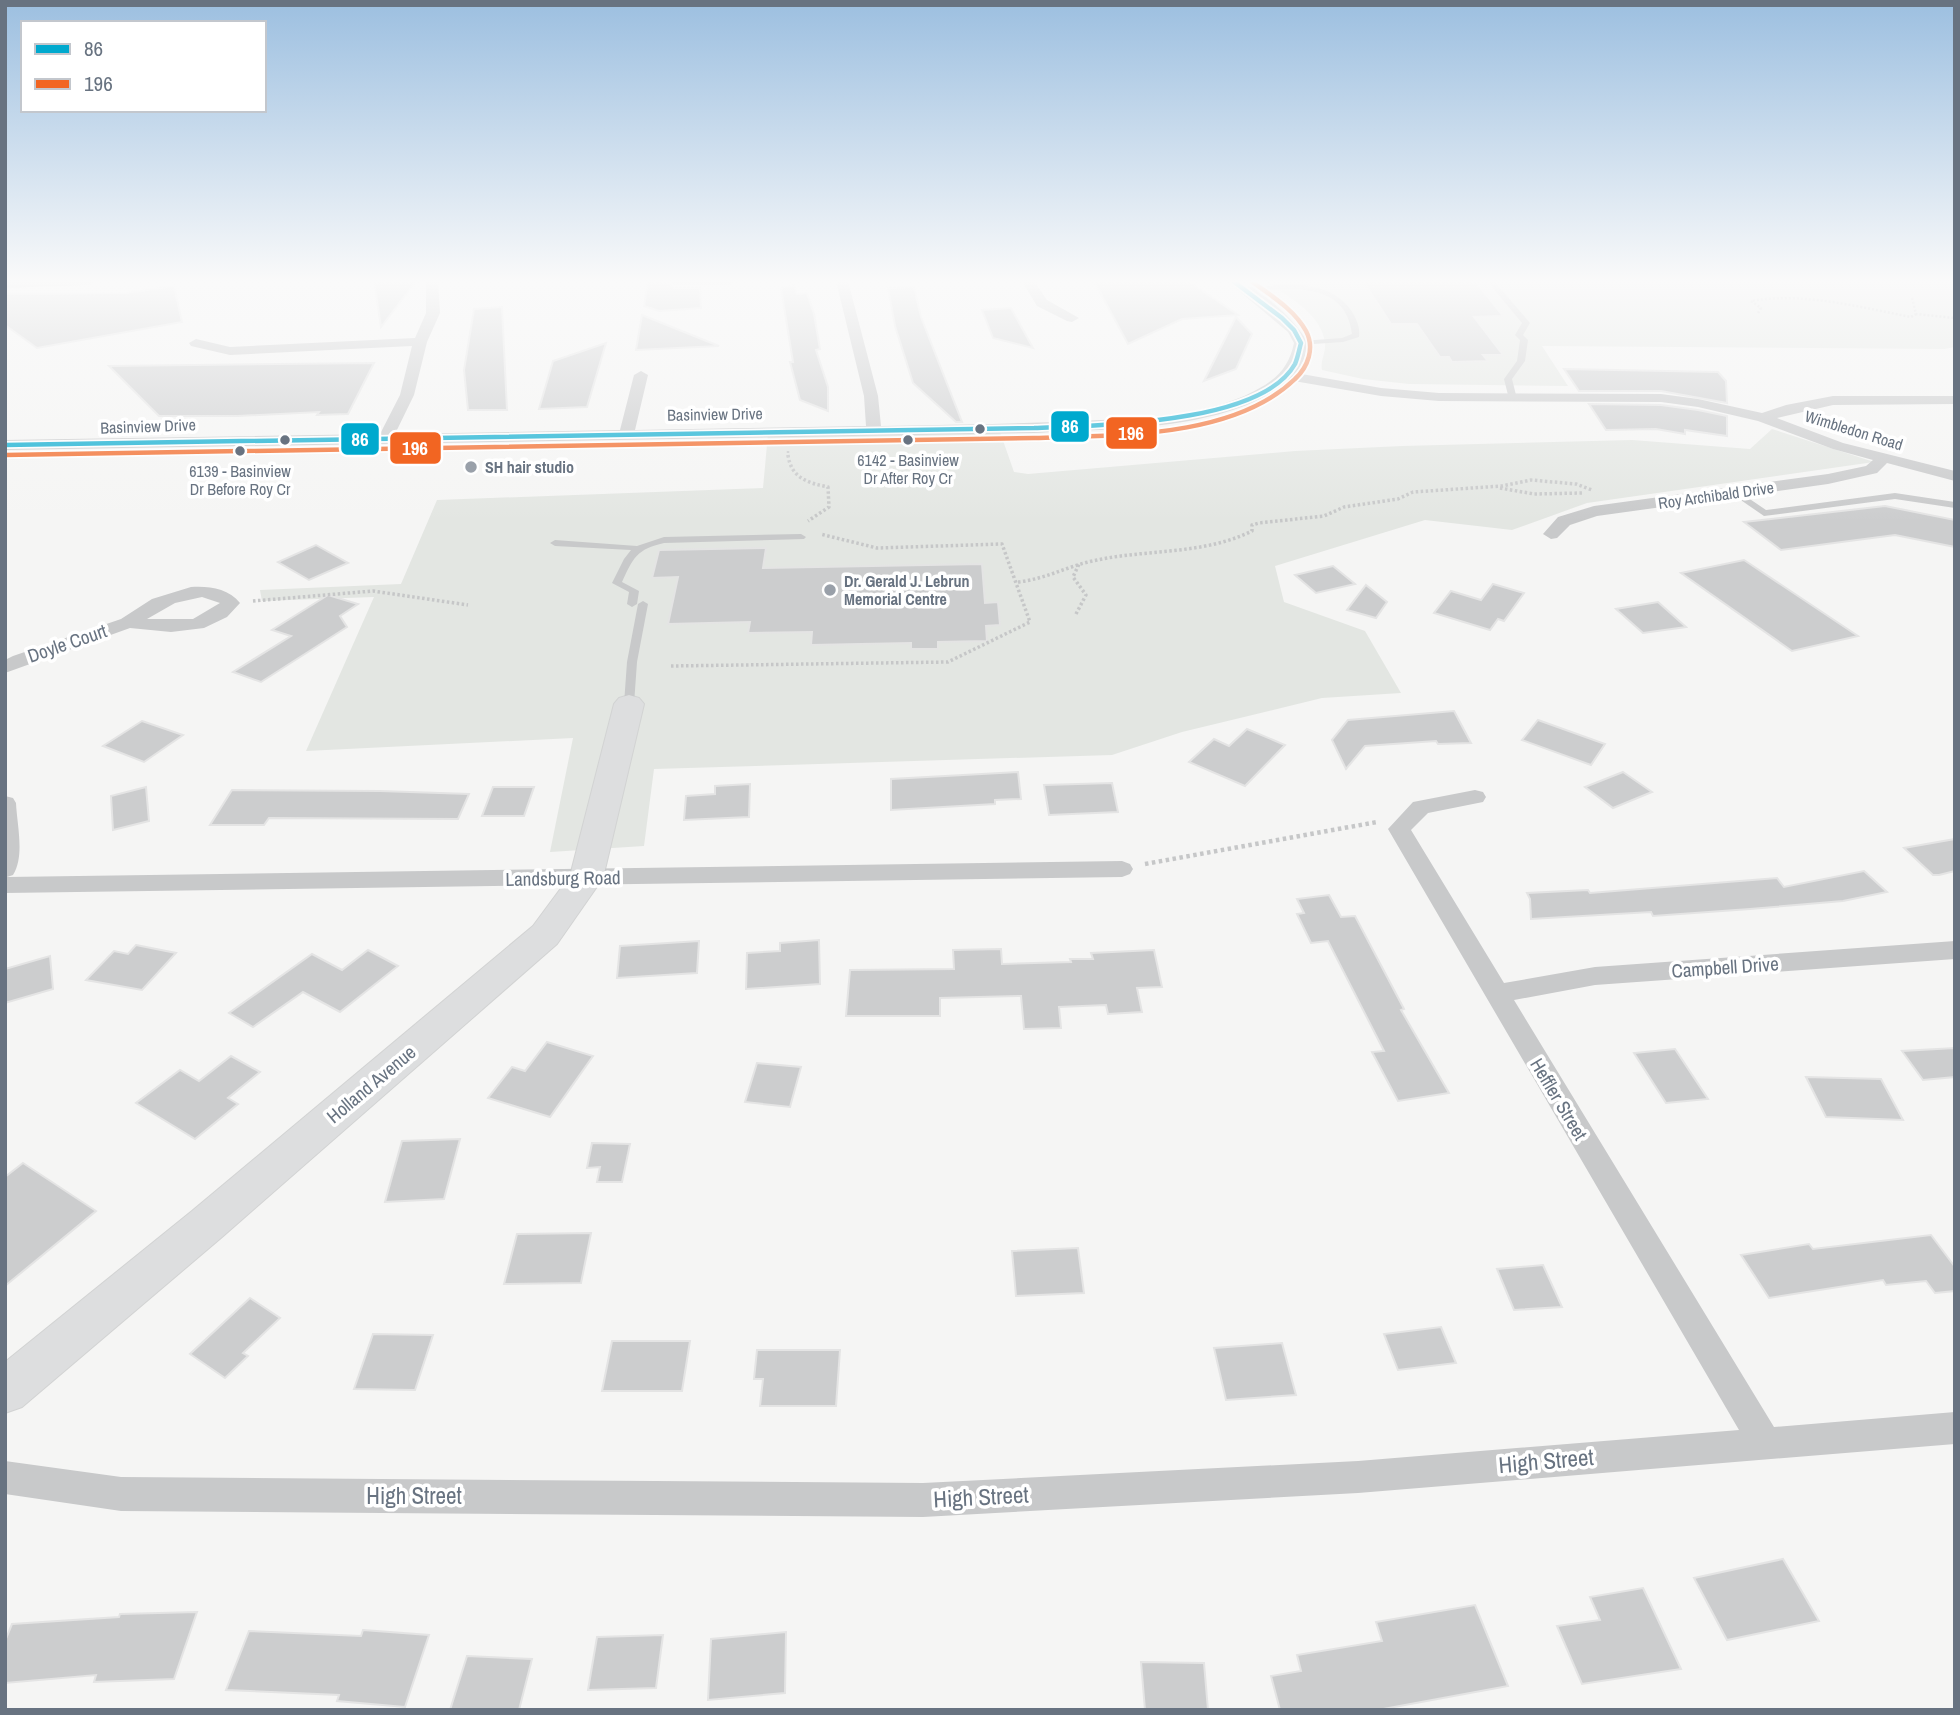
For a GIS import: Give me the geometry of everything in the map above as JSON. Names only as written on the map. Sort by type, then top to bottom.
[{"type":"street","points":[[386,438],[407,395],[415,361]]},
{"type":"street","points":[[862,361],[871,396],[874,430]]},
{"type":"street","name":"Basinview Drive","points":[[5,446],[627,433],[1034,428],[1173,417],[1232,405],[1261,394],[1286,375],[1296,361]]},
{"type":"street","points":[[627,433],[641,375]]},
{"type":"street","name":"Wimbledon Road","points":[[1286,375],[1381,392],[1439,397],[1512,395],[1661,398],[1698,403],[1763,418],[1883,459],[1955,476]]},
{"type":"street","points":[[1763,418],[1784,409],[1828,399],[1955,400]]},
{"type":"street","name":"Roy Archibald Drive","points":[[1552,534],[1564,522],[1594,511],[1839,477],[1871,470],[1883,459]]},
{"type":"street","name":"Doyle Court","points":[[5,667],[31,653],[131,623],[151,607],[177,596],[204,592],[224,596],[231,603],[221,614],[198,625],[160,627],[131,623]]},
{"type":"street","name":"Holland Avenue","points":[[5,1391],[217,1215],[545,935],[586,878],[629,704]]},
{"type":"street","points":[[1413,815],[1421,807],[1475,797]]},
{"type":"street","points":[[5,803],[8,851],[5,870]]},
{"type":"street","name":"Heffler Street","points":[[1413,815],[1399,829],[1765,1443]]},
{"type":"street","name":"Landsburg Road","points":[[5,885],[1122,869]]},
{"type":"street","name":"Campbell Drive","points":[[1496,994],[1595,976],[1955,950]]},
{"type":"street","name":"High Street","points":[[5,1478],[121,1494],[923,1500],[1358,1477],[1955,1428]]},
{"type":"lane","points":[[1512,395],[1508,379],[1521,361]]},
{"type":"lane","points":[[1735,492],[1765,513],[1895,496],[1955,505]]},
{"type":"lane","points":[[555,542],[636,548],[664,540],[784,537],[798,533]]},
{"type":"lane","points":[[629,704],[638,604],[634,591],[617,583],[636,548]]},
{"type":"path","points":[[784,537],[798,533],[829,507],[828,487],[802,481],[788,464]]},
{"type":"path","points":[[1018,582],[1041,579],[1080,563],[1122,554],[1161,552],[1235,539],[1252,531],[1252,525],[1266,521],[1324,516],[1344,507],[1398,499],[1413,492],[1547,480],[1576,484],[1597,493]]},
{"type":"path","points":[[1492,486],[1534,494],[1590,494]]},
{"type":"path","points":[[671,666],[948,662],[1031,622],[1002,544],[877,548],[798,533]]},
{"type":"path","points":[[1076,614],[1086,595],[1073,577],[1080,563]]},
{"type":"path","points":[[231,603],[373,591],[468,605]]},
{"type":"path","points":[[1122,869],[1413,815]]},
{"type":"shaded area","points":[[1552,361],[1568,386],[1409,384],[1363,379],[1322,370],[1322,363]]},
{"type":"shaded area","points":[[999,429],[1014,472],[1028,474],[1295,451],[1402,446],[1632,440],[1750,449],[1772,429],[1874,462],[1587,503],[1512,530],[1425,520],[1275,566],[1284,602],[1365,631],[1401,693],[1322,698],[1182,732],[1112,755],[654,769],[644,846],[550,852],[573,738],[306,751],[374,597],[262,601],[260,590],[401,584],[437,500],[763,488],[768,434]]},
{"type":"building","points":[[465,361],[505,361],[507,410],[468,410]]},
{"type":"building","points":[[553,361],[601,361],[587,407],[539,409]]},
{"type":"building","points":[[820,361],[828,387],[828,411],[800,400],[790,362]]},
{"type":"building","points":[[906,361],[938,361],[962,422],[956,422],[913,383]]},
{"type":"building","points":[[1214,361],[1240,361],[1236,369],[1204,381]]},
{"type":"building","points":[[374,363],[348,414],[317,415],[319,412],[238,416],[159,416],[109,366]]},
{"type":"building","points":[[1564,369],[1718,372],[1726,381],[1727,403],[1661,391],[1579,391]]},
{"type":"building","points":[[1589,404],[1661,405],[1727,416],[1727,436],[1685,430],[1685,434],[1656,429],[1606,430]]},
{"type":"building","points":[[1885,506],[1955,520],[1955,547],[1895,535],[1781,550],[1744,522]]},
{"type":"building","points":[[316,545],[348,563],[309,580],[278,562]]},
{"type":"building","name":"Dr. Gerald J. Lebrun Memorial Centre","points":[[766,548],[763,568],[982,564],[985,603],[998,602],[1000,625],[986,626],[987,641],[938,642],[938,649],[911,649],[911,643],[811,645],[812,632],[748,633],[750,622],[668,624],[678,577],[652,578],[659,550]]},
{"type":"building","points":[[1744,560],[1858,636],[1792,651],[1681,573]]},
{"type":"building","points":[[1333,566],[1355,584],[1316,593],[1295,575]]},
{"type":"building","points":[[1493,584],[1524,593],[1504,621],[1498,619],[1490,630],[1434,613],[1451,591],[1481,600]]},
{"type":"building","points":[[1366,585],[1387,602],[1376,618],[1347,610]]},
{"type":"building","points":[[328,595],[358,604],[340,616],[347,627],[261,682],[233,672],[291,636],[272,630]]},
{"type":"building","points":[[1658,602],[1686,627],[1643,633],[1616,609]]},
{"type":"building","points":[[1454,711],[1471,743],[1438,744],[1436,741],[1365,746],[1346,769],[1332,740],[1348,720]]},
{"type":"building","points":[[1538,720],[1605,744],[1591,765],[1522,740]]},
{"type":"building","points":[[142,721],[183,735],[144,762],[103,746]]},
{"type":"building","points":[[1247,729],[1285,745],[1245,786],[1189,762],[1214,739],[1229,746]]},
{"type":"building","points":[[1018,772],[1021,799],[995,800],[995,804],[891,810],[891,779]]},
{"type":"building","points":[[1623,772],[1652,792],[1613,808],[1585,787]]},
{"type":"building","points":[[1112,783],[1118,812],[1049,815],[1044,785]]},
{"type":"building","points":[[750,784],[749,817],[684,820],[686,796],[715,794],[715,786]]},
{"type":"building","points":[[146,787],[149,821],[113,830],[111,796]]},
{"type":"building","points":[[493,787],[534,787],[524,816],[482,816]]},
{"type":"building","points":[[232,790],[469,794],[458,819],[269,818],[264,825],[210,825]]},
{"type":"building","points":[[1955,839],[1955,871],[1939,875],[1933,875],[1904,848]]},
{"type":"building","points":[[1864,871],[1887,892],[1843,901],[1653,916],[1651,912],[1531,919],[1527,893],[1588,890],[1590,893],[1777,878],[1784,887]]},
{"type":"building","points":[[1329,895],[1341,917],[1355,916],[1404,1009],[1401,1010],[1449,1093],[1398,1101],[1372,1052],[1384,1051],[1328,941],[1311,943],[1297,914],[1304,913],[1297,899]]},
{"type":"building","points":[[819,940],[820,984],[746,989],[747,953],[780,951],[780,943]]},
{"type":"building","points":[[699,941],[697,973],[617,978],[620,946]]},
{"type":"building","points":[[136,945],[176,953],[142,990],[86,980],[114,951],[128,954]]},
{"type":"building","points":[[1001,949],[1002,964],[1071,962],[1070,959],[1093,959],[1091,953],[1154,950],[1162,987],[1137,988],[1142,1012],[1108,1014],[1106,1005],[1059,1007],[1061,1028],[1024,1029],[1021,996],[940,998],[940,1016],[846,1016],[850,970],[954,969],[953,950]]},
{"type":"building","points":[[368,950],[398,966],[340,1012],[303,992],[253,1027],[229,1013],[312,954],[342,970]]},
{"type":"building","points":[[50,956],[53,989],[5,1003],[5,969]]},
{"type":"building","points":[[547,1042],[593,1056],[550,1117],[488,1098],[512,1067],[525,1071]]},
{"type":"building","points":[[1955,1048],[1955,1077],[1923,1080],[1902,1051]]},
{"type":"building","points":[[1675,1049],[1708,1099],[1666,1103],[1634,1053]]},
{"type":"building","points":[[231,1056],[260,1072],[228,1098],[238,1104],[195,1139],[136,1103],[180,1070],[199,1081]]},
{"type":"building","points":[[757,1063],[801,1067],[790,1107],[745,1102]]},
{"type":"building","points":[[1806,1077],[1881,1079],[1903,1120],[1826,1117]]},
{"type":"building","points":[[460,1139],[444,1199],[385,1202],[402,1141]]},
{"type":"building","points":[[592,1143],[630,1144],[622,1182],[597,1182],[600,1167],[587,1168]]},
{"type":"building","points":[[23,1163],[96,1211],[5,1286],[5,1177]]},
{"type":"building","points":[[591,1233],[581,1283],[504,1284],[517,1234]]},
{"type":"building","points":[[1931,1235],[1955,1267],[1955,1291],[1935,1293],[1926,1281],[1886,1285],[1883,1280],[1769,1298],[1741,1255],[1809,1244],[1813,1249]]},
{"type":"building","points":[[1078,1248],[1084,1293],[1016,1296],[1012,1251]]},
{"type":"building","points":[[1543,1265],[1562,1307],[1514,1310],[1497,1269]]},
{"type":"building","points":[[250,1298],[280,1318],[243,1353],[248,1356],[225,1378],[190,1354]]},
{"type":"building","points":[[1441,1327],[1456,1363],[1398,1370],[1384,1334]]},
{"type":"building","points":[[373,1334],[433,1335],[415,1390],[354,1389]]},
{"type":"building","points":[[612,1341],[690,1341],[682,1391],[602,1391]]},
{"type":"building","points":[[1282,1343],[1296,1395],[1226,1400],[1214,1348]]},
{"type":"building","points":[[757,1350],[840,1350],[836,1406],[760,1406],[763,1379],[754,1379]]},
{"type":"building","points":[[1783,1559],[1819,1621],[1727,1640],[1694,1578]]},
{"type":"building","points":[[1643,1588],[1681,1669],[1582,1684],[1557,1626],[1600,1620],[1590,1597]]},
{"type":"building","points":[[1475,1605],[1508,1686],[1378,1710],[1280,1710],[1271,1676],[1301,1671],[1297,1655],[1382,1641],[1376,1622]]},
{"type":"building","points":[[197,1612],[174,1679],[94,1682],[96,1675],[5,1683],[5,1641],[12,1624],[119,1617],[120,1614]]},
{"type":"building","points":[[363,1630],[429,1635],[405,1707],[337,1701],[339,1695],[226,1690],[249,1631],[361,1636]]},
{"type":"building","points":[[786,1632],[785,1693],[708,1700],[711,1639]]},
{"type":"building","points":[[663,1635],[656,1688],[588,1690],[597,1637]]},
{"type":"building","points":[[467,1656],[532,1659],[519,1710],[450,1710]]},
{"type":"building","points":[[1141,1662],[1204,1663],[1208,1710],[1145,1710]]},
{"type":"transit line","name":"86","points":[[5,445],[1034,428],[1134,423],[1208,411],[1242,401],[1271,387],[1296,361]]},
{"type":"transit line","name":"196","points":[[5,455],[1034,438],[1138,433],[1216,421],[1251,410],[1280,394],[1301,374],[1307,361]]},
{"type":"place","name":"6142 - Basinview Dr After Roy Cr","points":[[908,440]]},
{"type":"place","name":"6139 - Basinview Dr Before Roy Cr","points":[[240,451]]},
{"type":"place","name":"SH hair studio","points":[[471,467]]},
{"type":"place","name":"Dr. Gerald J. Lebrun Memorial Centre","points":[[830,590]]}]
